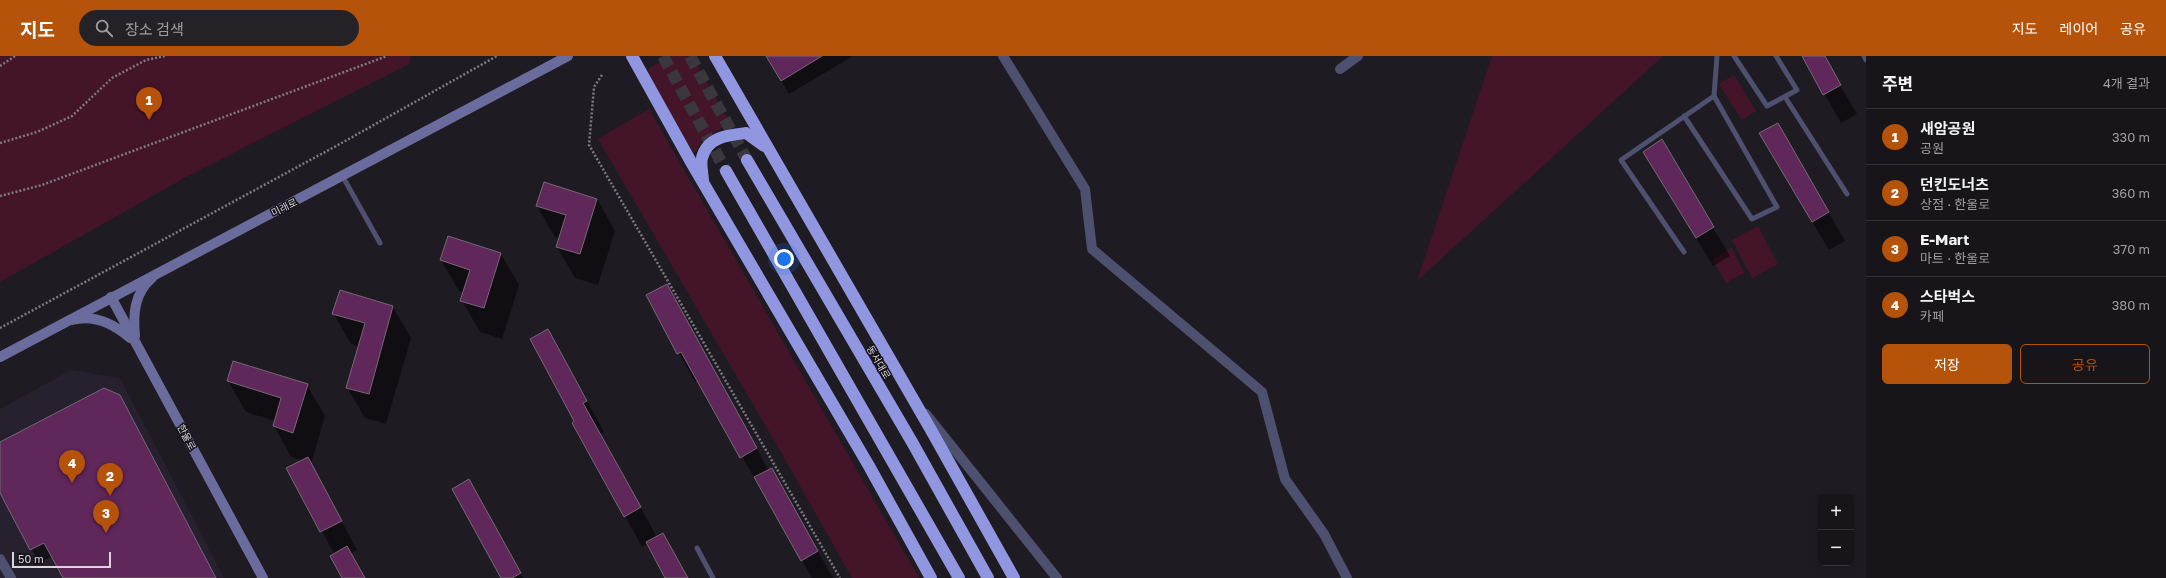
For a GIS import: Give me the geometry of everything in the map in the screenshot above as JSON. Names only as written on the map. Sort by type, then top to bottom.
[{"type":"highway","points":[[715,56],[910,393],[1014,578]]},
{"type":"highway","points":[[632,59],[869,466],[931,578]]},
{"type":"highway","points":[[704,184],[702,159],[710,144],[724,135],[746,133],[768,149]]},
{"type":"highway","name":"동서대로","points":[[747,160],[912,442],[988,578]]},
{"type":"highway","points":[[726,171],[891,456],[959,578]]},
{"type":"main road","name":"미래로","points":[[0,357],[160,271],[343,177],[568,56]]},
{"type":"main road","points":[[135,342],[134,310],[139,294],[148,282],[160,271]]},
{"type":"main road","name":"한울로","points":[[111,297],[263,578]]},
{"type":"main road","points":[[63,323],[78,319],[93,318],[109,323],[135,342]]},
{"type":"street","points":[[1004,56],[1085,189],[1092,249],[1262,392],[1285,479],[1324,534],[1347,578]]},
{"type":"street","points":[[1340,69],[1358,56]]},
{"type":"street","points":[[910,393],[1057,578]]},
{"type":"street","points":[[0,558],[11,578]]},
{"type":"lane","points":[[1684,116],[1752,219],[1777,207],[1714,96],[1717,56]]},
{"type":"lane","points":[[1734,56],[1767,106],[1798,90],[1776,56]]},
{"type":"lane","points":[[1864,56],[1866,60]]},
{"type":"lane","points":[[1684,252],[1622,160],[1714,96]]},
{"type":"lane","points":[[1785,96],[1847,194]]},
{"type":"lane","points":[[343,177],[380,243]]},
{"type":"lane","points":[[697,548],[713,578]]},
{"type":"path","points":[[0,66],[15,56]]},
{"type":"path","points":[[0,143],[37,132],[72,116],[112,78],[146,60],[165,56]]},
{"type":"path","points":[[0,196],[42,185],[387,56]]},
{"type":"path","points":[[0,328],[338,145],[497,56]]},
{"type":"path","points":[[602,75],[594,87],[589,145],[840,578]]},
{"type":"shaded area","points":[[0,56],[411,56],[409,64],[186,177],[0,282]]},
{"type":"shaded area","points":[[671,56],[692,56],[730,123],[703,139],[694,154],[648,74],[649,68]]},
{"type":"shaded area","points":[[1492,56],[1663,56],[1417,281]]},
{"type":"shaded area","points":[[1734,75],[1756,111],[1742,120],[1719,84]]},
{"type":"shaded area","points":[[649,109],[919,578],[852,578],[782,454],[598,139]]},
{"type":"shaded area","points":[[1758,226],[1778,264],[1752,278],[1732,240]]},
{"type":"shaded area","points":[[1732,248],[1744,273],[1726,283],[1712,259]]},
{"type":"shaded area","points":[[71,370],[120,378],[224,578],[0,578],[0,409]]},
{"type":"building","points":[[766,56],[822,56],[781,81]]},
{"type":"building","points":[[1802,56],[1825,56],[1841,85],[1823,95]]},
{"type":"building","points":[[1778,123],[1829,212],[1812,222],[1759,133]]},
{"type":"building","points":[[1662,139],[1714,227],[1696,238],[1643,152]]},
{"type":"building","points":[[544,182],[597,199],[580,254],[556,247],[566,215],[536,206]]},
{"type":"building","points":[[448,236],[501,253],[484,308],[460,301],[470,270],[440,260]]},
{"type":"building","points":[[667,284],[757,448],[740,458],[681,352],[677,354],[646,295]]},
{"type":"building","points":[[340,290],[393,306],[369,394],[346,388],[365,323],[332,314]]},
{"type":"building","points":[[548,329],[587,401],[583,403],[641,507],[624,517],[572,423],[574,421],[530,339]]},
{"type":"building","points":[[233,361],[308,384],[293,433],[273,426],[281,398],[227,381]]},
{"type":"building","points":[[104,388],[120,395],[216,578],[63,578],[44,543],[30,550],[0,493],[0,442]]},
{"type":"building","points":[[308,457],[342,521],[320,532],[286,468]]},
{"type":"building","points":[[772,468],[818,551],[801,561],[754,477]]},
{"type":"building","points":[[469,479],[521,573],[512,578],[501,578],[452,489]]},
{"type":"building","points":[[663,533],[688,578],[665,578],[646,542]]},
{"type":"building","points":[[347,546],[365,578],[342,578],[330,556]]},
{"type":"tunnel","points":[[663,56],[726,171]]},
{"type":"tunnel","points":[[690,56],[747,160]]},
{"type":"place","name":"새암공원","points":[[149,120]]},
{"type":"place","name":"스타벅스","points":[[72,483]]},
{"type":"place","name":"던킨도너츠","points":[[110,496]]},
{"type":"place","name":"E-Mart","points":[[106,533]]}]
